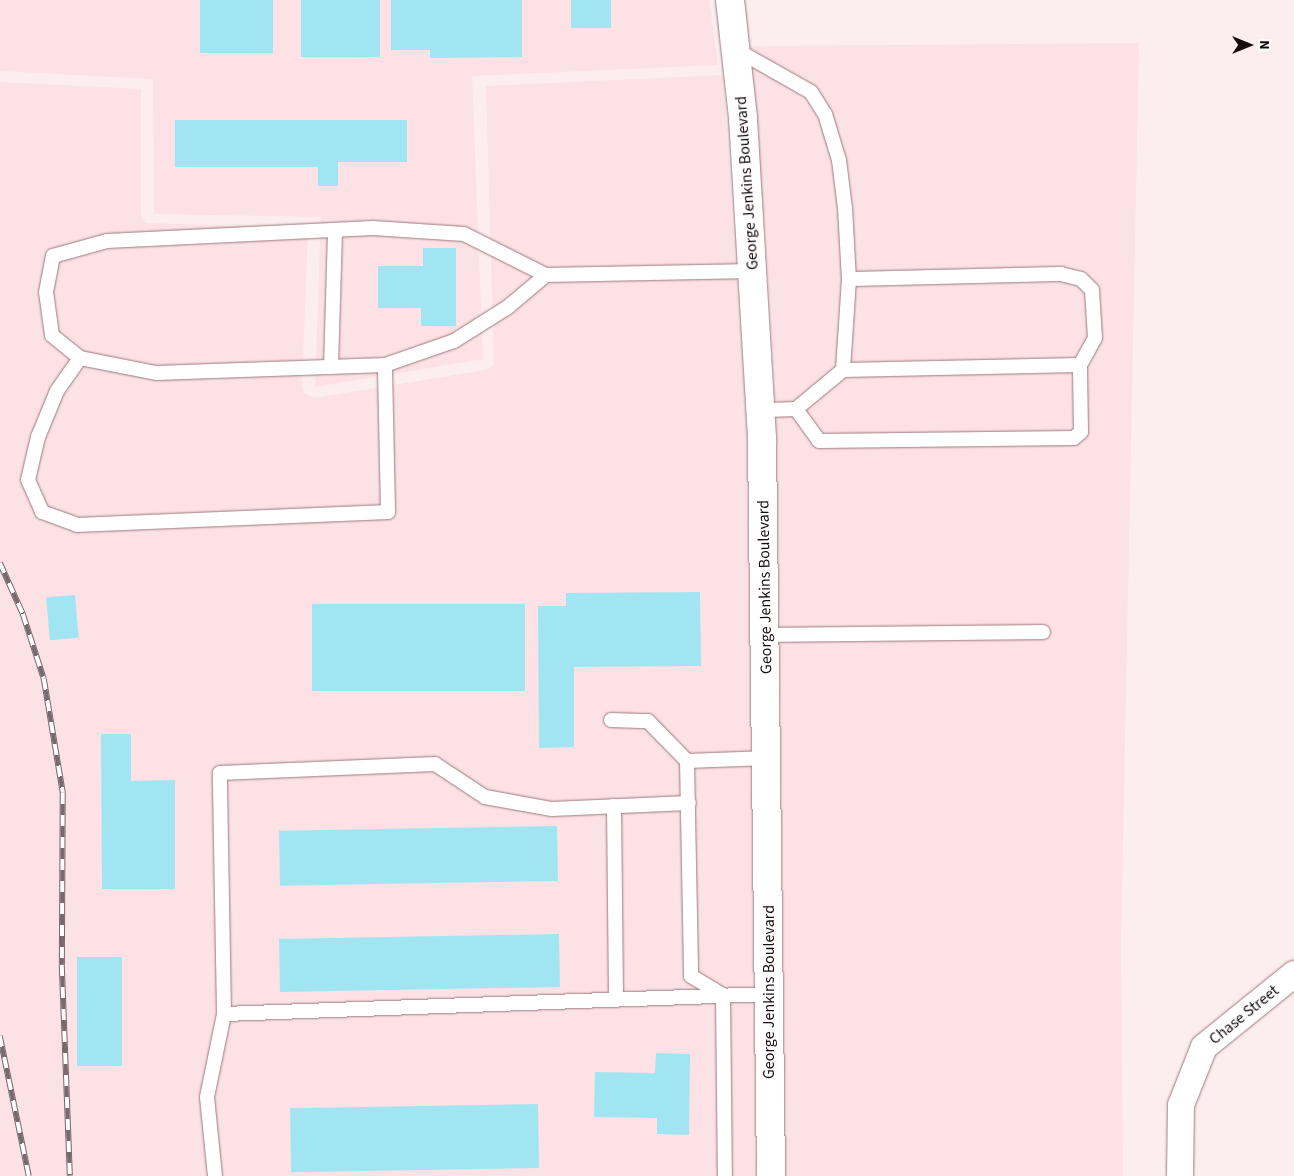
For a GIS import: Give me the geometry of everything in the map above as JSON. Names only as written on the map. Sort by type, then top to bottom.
[{"type":"main road","name":"George Jenkins Boulevard","points":[[730,0],[754,271],[761,410],[767,635],[771,1176]]},
{"type":"street","name":"Chase Street","points":[[1180,1176],[1181,1105],[1204,1047],[1294,974]]},
{"type":"lane","points":[[735,49],[811,92],[825,114],[839,160],[849,279],[843,370]]},
{"type":"lane","points":[[546,275],[508,307],[454,341],[385,365],[156,373],[80,358],[52,335],[46,292],[53,256],[107,240],[373,228],[464,234],[546,275],[754,271]]},
{"type":"lane","points":[[331,366],[334,230]]},
{"type":"lane","points":[[796,409],[819,440],[1074,438],[1081,432],[1080,365],[1096,338],[1097,317],[1092,290],[1081,278],[1061,274],[849,279]]},
{"type":"lane","points":[[80,358],[57,391],[38,437],[28,480],[42,512],[78,525],[388,512],[385,365]]},
{"type":"lane","points":[[761,410],[796,409],[843,370],[1080,365]]},
{"type":"lane","points":[[767,635],[1043,632]]},
{"type":"lane","points":[[611,720],[648,721],[687,761],[691,976],[723,995]]},
{"type":"lane","points":[[687,761],[768,758]]},
{"type":"lane","points":[[215,1176],[207,1098],[224,1014],[220,773],[435,764],[485,796],[552,809],[689,803]]},
{"type":"lane","points":[[614,806],[616,998]]},
{"type":"lane","points":[[224,1014],[616,998],[770,994]]},
{"type":"lane","points":[[723,995],[725,1176]]},
{"type":"shaded area","points":[[0,0],[709,0],[718,65],[472,76],[483,359],[315,387],[321,217],[154,214],[153,79],[0,71]]},
{"type":"shaded area","points":[[1139,43],[1121,944],[1123,1176],[786,1176],[777,439],[768,264],[750,46]]},
{"type":"shaded area","points":[[723,75],[747,439],[756,1176],[0,1176],[0,82],[141,89],[141,214],[146,223],[308,228],[302,386],[304,393],[314,398],[485,370],[494,365],[486,86]]},
{"type":"building","points":[[200,0],[273,0],[273,53],[200,53]]},
{"type":"building","points":[[301,0],[380,0],[380,57],[301,57]]},
{"type":"building","points":[[391,0],[522,0],[522,57],[430,58],[430,50],[391,50]]},
{"type":"building","points":[[571,0],[611,0],[611,28],[571,28]]},
{"type":"building","points":[[175,120],[407,120],[407,162],[338,162],[338,186],[318,186],[318,167],[175,167]]},
{"type":"building","points":[[423,248],[456,248],[456,326],[421,326],[421,308],[378,308],[378,266],[423,266]]},
{"type":"building","points":[[700,592],[701,666],[574,667],[574,747],[539,748],[538,606],[566,606],[566,593]]},
{"type":"building","points":[[75,595],[79,638],[50,640],[46,598]]},
{"type":"building","points":[[312,604],[525,604],[525,691],[312,691]]},
{"type":"building","points":[[101,734],[131,734],[131,781],[175,780],[175,889],[102,889]]},
{"type":"building","points":[[557,826],[558,881],[280,886],[279,831]]},
{"type":"building","points":[[559,934],[560,987],[280,992],[279,939]]},
{"type":"building","points":[[77,957],[122,957],[122,1066],[77,1066]]},
{"type":"building","points":[[656,1053],[690,1054],[689,1135],[657,1134],[657,1118],[594,1117],[595,1072],[655,1073]]},
{"type":"building","points":[[538,1104],[539,1168],[291,1172],[290,1108]]},
{"type":"railway","points":[[0,563],[23,614],[44,679],[63,793],[62,965],[70,1176]]},
{"type":"railway","points":[[0,1036],[29,1176]]}]
